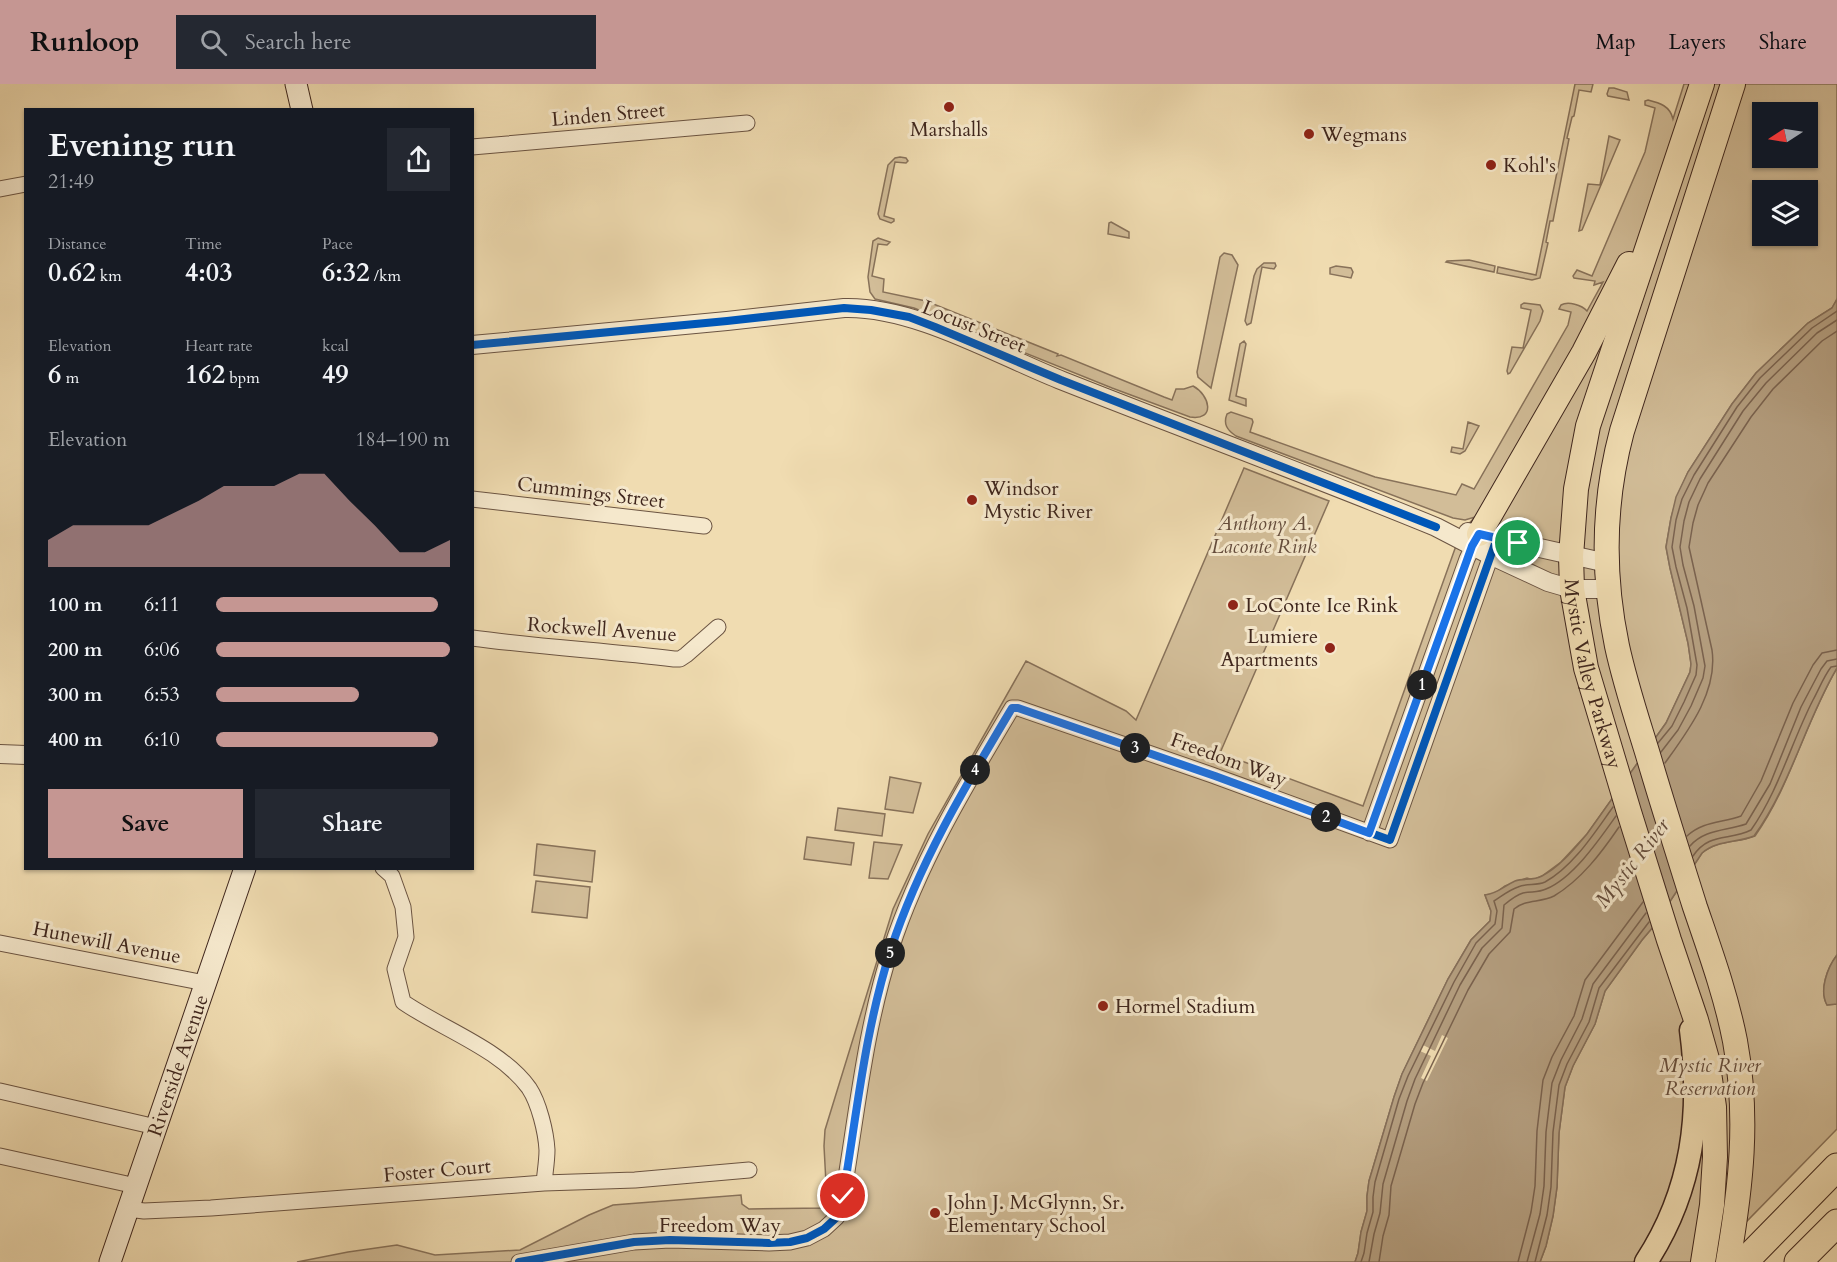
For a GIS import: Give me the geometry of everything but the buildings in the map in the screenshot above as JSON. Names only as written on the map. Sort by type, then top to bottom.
[{"type":"highway","name":"Mystic Valley Parkway","points":[[1669,940],[1586,668],[1572,589],[1571,556],[1576,489],[1587,432],[1605,371],[1702,84]]},
{"type":"highway","name":"Mystic Valley Parkway","points":[[1728,1262],[1742,1166],[1743,1141],[1741,1091],[1735,1042],[1730,1017],[1632,704],[1617,645],[1607,563],[1608,504],[1620,439],[1733,84]]},
{"type":"highway","points":[[1484,543],[1670,184]]},
{"type":"highway","points":[[1669,940],[1702,1042],[1714,1107],[1714,1181],[1703,1262]]},
{"type":"highway","points":[[1744,1262],[1837,1167]]},
{"type":"highway","points":[[1798,1262],[1837,1223]]},
{"type":"main road","points":[[296,84],[302,108]]},
{"type":"main road","name":"Riverside Avenue","points":[[110,1262],[244,870]]},
{"type":"main road","name":"Mystic Valley Parkway","points":[[1646,1262],[1665,1227],[1681,1188],[1692,1145],[1696,1113],[1695,1065],[1689,1014],[1669,940]]},
{"type":"street","name":"Linden Street","points":[[474,147],[747,123]]},
{"type":"street","points":[[0,189],[24,184]]},
{"type":"street","name":"Locust Street","points":[[474,345],[858,307],[909,317],[1082,389],[1436,527],[1484,543],[1607,563]]},
{"type":"street","name":"Cummings Street","points":[[474,499],[704,526]]},
{"type":"street","name":"Locust Street","points":[[1484,543],[1548,582],[1572,589],[1609,589]]},
{"type":"street","points":[[1369,833],[1484,543]]},
{"type":"street","name":"Freedom Way","points":[[519,1262],[634,1242],[670,1240],[790,1242],[807,1238],[824,1229],[837,1217],[843,1196],[868,1035],[891,950],[905,910],[929,856],[971,776],[1012,708],[1018,708],[1212,775],[1390,840],[1484,543]]},
{"type":"street","name":"Rockwell Avenue","points":[[474,638],[531,646],[605,650],[674,659],[686,655],[718,627]]},
{"type":"street","points":[[0,754],[24,755]]},
{"type":"street","points":[[385,870],[392,876],[403,907],[406,938],[395,969],[403,1002],[463,1036],[511,1068],[530,1089],[542,1120],[547,1151],[544,1183]]},
{"type":"street","name":"Hunewill Avenue","points":[[0,943],[205,983]]},
{"type":"street","points":[[0,1091],[156,1126]]},
{"type":"street","points":[[0,1156],[136,1186]]},
{"type":"street","name":"Foster Court","points":[[128,1209],[144,1211],[211,1208],[544,1183],[635,1180],[749,1170]]},
{"type":"green space","points":[[1575,84],[1593,84],[1591,92],[1579,90],[1567,138],[1569,139],[1553,221],[1550,221],[1546,242],[1548,243],[1540,278],[1532,280],[1497,273],[1498,267],[1536,275]]},
{"type":"green space","name":"Anthony A. Laconte Rink","points":[[1684,84],[1837,84],[1837,299],[1832,308],[1808,323],[1756,373],[1732,404],[1688,472],[1677,497],[1666,547],[1688,643],[1690,672],[1666,723],[1587,834],[1561,862],[1542,876],[1533,880],[1527,878],[1505,886],[1494,894],[1485,895],[1491,911],[1490,921],[1471,940],[1448,979],[1402,1074],[1369,1181],[1367,1211],[1355,1262],[297,1262],[397,1245],[435,1255],[520,1250],[613,1205],[741,1195],[742,1204],[749,1209],[825,1208],[827,1202],[825,1130],[893,909],[928,834],[1026,661],[1126,711],[1136,720],[1244,468],[1329,501],[1220,753],[1363,806],[1457,543],[1462,531],[1475,517],[1465,520],[1453,518],[1236,436],[1227,426],[1225,421],[1227,414],[1231,412],[1252,419],[1250,432],[1375,477],[1456,495],[1462,484],[1474,489],[1568,325],[1571,312],[1559,309],[1561,305],[1575,304],[1587,311],[1603,282],[1594,285],[1595,281],[1573,276],[1577,270],[1592,276],[1645,152],[1655,108],[1645,105],[1645,101],[1657,102],[1670,111],[1673,119]]},
{"type":"green space","points":[[1609,88],[1627,92],[1629,100],[1608,96]]},
{"type":"green space","points":[[1609,136],[1620,140],[1582,230],[1579,231],[1588,184],[1600,185]]},
{"type":"green space","points":[[900,157],[908,161],[906,163],[895,162],[884,216],[894,219],[891,223],[880,219],[878,214],[888,165],[895,158]]},
{"type":"green space","points":[[1111,222],[1129,232],[1129,238],[1108,234]]},
{"type":"green space","points":[[878,238],[890,242],[887,245],[878,244],[872,276],[884,279],[883,292],[926,301],[1058,354],[1057,356],[1061,355],[1172,400],[1176,389],[1193,386],[1203,395],[1208,406],[1207,411],[1204,415],[1190,417],[914,308],[875,299],[870,292],[868,277],[873,241]]},
{"type":"green space","points":[[1224,253],[1232,255],[1238,265],[1211,388],[1198,377],[1197,372],[1220,257]]},
{"type":"green space","points":[[1469,260],[1495,266],[1494,272],[1446,262]]},
{"type":"green space","points":[[1264,263],[1275,263],[1276,266],[1274,269],[1262,267],[1251,323],[1247,325],[1245,321],[1254,276],[1257,269]]},
{"type":"green space","points":[[1336,266],[1351,268],[1353,272],[1351,278],[1330,274],[1330,268]]},
{"type":"green space","points":[[1524,303],[1540,305],[1543,311],[1540,321],[1508,374],[1512,347],[1523,348],[1531,310],[1521,308]]},
{"type":"green space","points":[[1244,341],[1246,344],[1236,396],[1246,399],[1246,406],[1229,400],[1240,344]]},
{"type":"green space","points":[[1468,422],[1479,426],[1465,451],[1460,454],[1451,452],[1452,447],[1463,449]]},
{"type":"green space","name":"Mystic River Reservation","points":[[1837,668],[1837,955],[1827,973],[1824,993],[1827,1005],[1837,1004],[1837,1129],[1707,1262],[1540,1262],[1553,1216],[1565,1087],[1573,1066],[1595,1024],[1605,991],[1653,927],[1702,853],[1714,846],[1755,836],[1778,796]]},
{"type":"green space","points":[[890,777],[921,783],[913,813],[885,809]]},
{"type":"green space","points":[[838,808],[885,814],[882,836],[835,830]]},
{"type":"green space","points":[[807,837],[854,843],[851,865],[804,859]]},
{"type":"green space","points":[[874,842],[902,845],[888,879],[869,878]]},
{"type":"green space","points":[[537,844],[595,851],[592,882],[534,875]]},
{"type":"green space","points":[[536,881],[590,887],[587,918],[532,912]]},
{"type":"water","name":"Mystic River","points":[[1837,299],[1837,668],[1778,796],[1754,836],[1714,846],[1702,853],[1653,927],[1605,991],[1595,1024],[1573,1066],[1565,1087],[1553,1216],[1540,1262],[1355,1262],[1367,1211],[1369,1181],[1402,1074],[1448,979],[1471,940],[1490,921],[1491,911],[1485,895],[1515,881],[1542,876],[1555,868],[1572,851],[1587,834],[1666,723],[1690,672],[1688,643],[1666,547],[1676,497],[1688,472],[1732,404],[1756,373],[1808,323],[1832,308]]},
{"type":"water","points":[[1837,955],[1837,1004],[1827,1005],[1824,993],[1825,980]]},
{"type":"pier","points":[[1442,1035],[1448,1038],[1427,1081],[1421,1078],[1431,1056],[1420,1051],[1423,1045],[1435,1051]]},
{"type":"cycle path","points":[[474,345],[844,308],[909,317],[1061,380],[1436,527]]},
{"type":"cycle path","points":[[519,1262],[634,1242],[670,1240],[790,1242],[807,1238],[824,1229],[837,1217],[843,1196],[874,1010],[902,917],[929,855],[1012,708],[1018,708],[1212,775],[1390,840],[1497,538]]},
{"type":"place","name":"Marshalls","points":[[949,107]]},
{"type":"place","name":"Wegmans","points":[[1309,134]]},
{"type":"place","name":"Kohl's","points":[[1491,165]]},
{"type":"place","name":"Windsor Mystic River","points":[[972,500]]},
{"type":"place","name":"LoConte Ice Rink","points":[[1233,605]]},
{"type":"place","name":"Lumiere Apartments","points":[[1330,648]]},
{"type":"place","name":"Hormel Stadium","points":[[1103,1006]]},
{"type":"place","name":"John J. McGlynn, Sr. Elementary School","points":[[935,1213]]},
{"type":"route","points":[[843,1196],[868,1035],[891,950],[905,910],[929,856],[971,776],[1012,708],[1018,708],[1212,775],[1369,833],[1472,546],[1479,534],[1518,543]]}]
